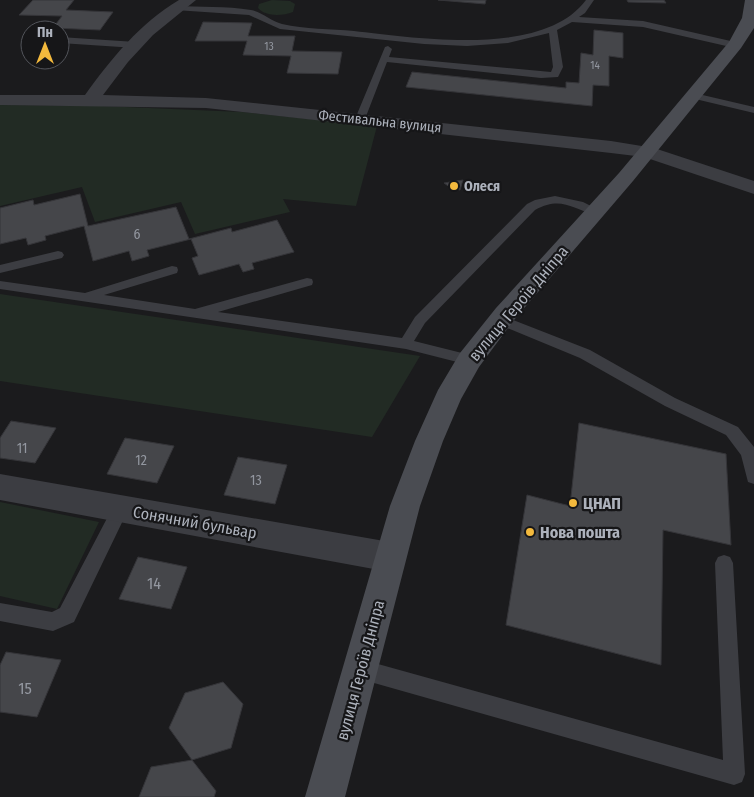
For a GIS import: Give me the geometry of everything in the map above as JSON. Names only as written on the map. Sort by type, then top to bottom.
[{"type":"street","name":"вулиця Героїв Дніпра","points":[[325,797],[405,506],[426,448],[448,398],[469,360],[500,320],[647,152],[735,45],[748,26],[752,10],[752,0]]},
{"type":"street","points":[[90,101],[105,79],[136,45],[166,14],[182,4]]},
{"type":"street","name":"Фестивальна вулиця","points":[[0,100],[206,103],[647,152],[754,188]]},
{"type":"street","name":"Сонячний бульвар","points":[[0,487],[390,557]]},
{"type":"lane","points":[[182,4],[251,13],[280,26],[440,42],[483,42],[521,38],[553,29],[582,11],[590,0]]},
{"type":"lane","points":[[571,19],[643,24],[735,45]]},
{"type":"lane","points":[[384,59],[556,75],[558,67],[553,29]]},
{"type":"lane","points":[[360,119],[392,38]]},
{"type":"lane","points":[[70,41],[136,45]]},
{"type":"lane","points":[[694,96],[754,110]]},
{"type":"lane","points":[[406,344],[420,320],[531,207],[542,201],[559,199],[573,201],[595,211]]},
{"type":"lane","points":[[0,269],[58,255]]},
{"type":"lane","points":[[84,297],[172,270]]},
{"type":"lane","points":[[196,313],[307,282]]},
{"type":"lane","points":[[0,285],[406,344],[469,360]]},
{"type":"lane","points":[[500,320],[585,354],[670,402],[732,431],[749,453],[754,477]]},
{"type":"lane","points":[[0,612],[53,622],[67,616],[121,508]]},
{"type":"lane","points":[[360,669],[734,774],[724,563]]},
{"type":"shaded area","points":[[272,0],[290,1],[295,4],[293,12],[274,15],[265,13],[258,8],[259,4]]},
{"type":"shaded area","points":[[0,105],[102,106],[242,112],[377,126],[356,206],[283,199],[290,212],[195,234],[181,202],[95,222],[82,187],[0,206]]},
{"type":"shaded area","points":[[0,294],[420,356],[372,437],[0,381]]},
{"type":"shaded area","points":[[0,502],[99,522],[57,609],[0,596]]},
{"type":"building","points":[[33,0],[74,0],[66,10],[113,12],[100,30],[70,29],[70,20],[59,20],[62,16],[19,15]]},
{"type":"building","points":[[438,0],[486,0],[485,4]]},
{"type":"building","points":[[627,0],[664,0],[666,3],[628,2]]},
{"type":"building","points":[[203,22],[252,23],[248,36],[295,36],[292,51],[342,52],[338,74],[287,73],[291,56],[243,55],[247,41],[195,41]]},
{"type":"building","points":[[594,30],[623,33],[623,58],[609,56],[609,86],[593,85],[592,106],[406,87],[412,72],[566,88],[566,82],[579,83],[581,53],[593,55]]},
{"type":"building","name":"Олеся","points":[[463,180],[460,190],[451,188],[444,183]]},
{"type":"building","points":[[80,194],[88,226],[176,207],[189,239],[231,228],[232,232],[277,220],[294,252],[252,263],[254,269],[243,272],[239,264],[199,275],[192,258],[198,256],[191,239],[147,250],[149,256],[132,261],[129,251],[93,261],[84,226],[45,236],[46,240],[28,245],[26,238],[0,244],[0,208],[33,200],[34,205]]},
{"type":"building","points":[[11,421],[56,428],[35,463],[0,458],[0,438]]},
{"type":"building","points":[[579,423],[726,454],[731,545],[663,530],[661,665],[506,625],[527,495],[570,506]]},
{"type":"building","points":[[125,438],[174,446],[157,483],[107,474]]},
{"type":"building","points":[[238,457],[287,465],[275,504],[224,495]]},
{"type":"building","points":[[138,557],[187,567],[171,609],[119,599]]},
{"type":"building","points":[[6,652],[61,660],[37,717],[0,712],[0,665]]},
{"type":"building","points":[[223,682],[243,704],[231,748],[192,760],[169,728],[185,693]]},
{"type":"building","points":[[192,760],[216,791],[214,797],[139,797],[151,767]]},
{"type":"place","name":"Олеся","points":[[454,186]]},
{"type":"place","name":"ЦНАП","points":[[573,503]]},
{"type":"place","name":"Нова пошта","points":[[530,532]]}]
